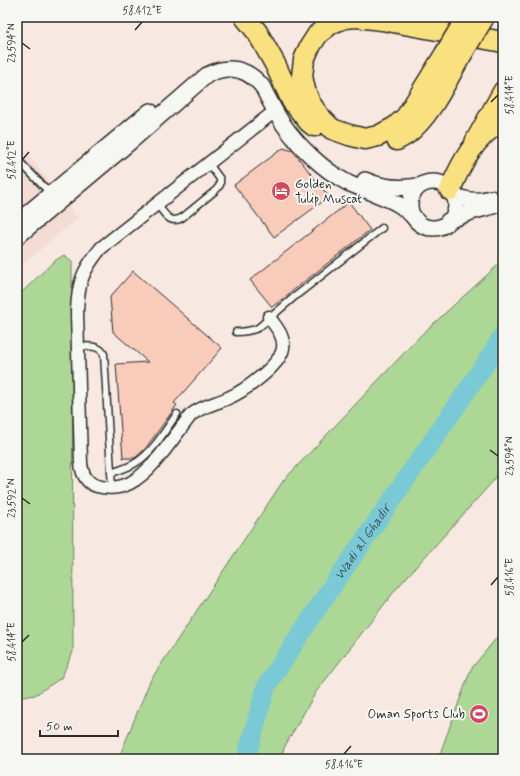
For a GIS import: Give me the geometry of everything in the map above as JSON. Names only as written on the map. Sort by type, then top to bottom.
[{"type":"highway","points":[[245,17],[257,32],[275,64],[292,101],[309,122],[327,137],[351,147],[370,148],[385,145],[406,135],[420,122],[431,107],[467,17]]},
{"type":"highway","points":[[484,17],[452,56],[406,117],[395,127],[378,136],[365,139],[332,129],[320,117],[310,103],[302,76],[304,60],[309,48],[318,34],[332,23],[345,18],[357,17],[382,20],[503,42]]},
{"type":"highway","points":[[417,17],[503,42]]},
{"type":"highway","points":[[452,193],[458,171],[471,149],[488,130],[503,120]]},
{"type":"main road","points":[[471,149],[503,91]]},
{"type":"street","points":[[17,222],[202,67],[218,60],[227,59],[244,61],[265,75],[270,81],[281,103],[299,129],[318,150],[340,167],[361,179],[380,185],[399,188],[419,186],[435,182],[446,186],[452,193],[455,200],[452,217],[444,225],[439,227],[427,227],[422,225],[396,203],[348,182],[323,166],[292,135],[262,86],[253,76],[241,70],[227,68],[207,75],[17,237]]},
{"type":"street","points":[[269,318],[282,338],[283,347],[280,357],[260,378],[245,389],[228,398],[197,410],[191,415],[147,469],[131,482],[112,488],[100,487],[88,481],[84,476],[82,469],[76,312],[77,294],[82,277],[90,262],[101,248],[276,111]]},
{"type":"street","points":[[414,217],[411,212],[410,201],[415,190],[419,186]]},
{"type":"street","points":[[452,193],[469,200],[479,201],[503,194]]},
{"type":"street","points":[[448,221],[503,202]]},
{"type":"lane","points":[[17,159],[51,194]]},
{"type":"lane","points":[[157,204],[165,215],[172,220],[183,217],[219,188],[220,179],[209,164]]},
{"type":"lane","points":[[236,332],[251,331],[258,328],[382,228]]},
{"type":"lane","points":[[78,346],[99,348],[104,354],[112,488]]},
{"type":"lane","points":[[111,473],[130,466],[145,456],[177,414]]},
{"type":"shaded area","points":[[17,141],[78,218],[17,269]]},
{"type":"green space","points":[[64,255],[72,261],[73,652],[61,678],[35,695],[18,698],[17,297],[53,262]]},
{"type":"green space","points":[[503,263],[503,465],[495,479],[397,588],[316,692],[285,746],[280,759],[121,759],[120,755],[150,681],[283,481],[420,336],[499,264]]},
{"type":"green space","name":"Oman Sports Club","points":[[503,630],[503,759],[438,759],[471,669]]},
{"type":"building","name":"Golden Tulip Muscat","points":[[283,148],[293,151],[329,197],[274,237],[234,185]]},
{"type":"building","points":[[349,202],[370,230],[272,307],[250,280]]},
{"type":"building","points":[[133,271],[222,348],[174,403],[177,405],[145,449],[135,458],[123,458],[116,364],[148,362],[113,332],[110,297]]},
{"type":"waterway","name":"Wadi al Ghadir","points":[[246,759],[266,687],[325,597],[484,366],[503,335]]},
{"type":"place","name":"Golden Tulip Muscat","points":[[281,191]]},
{"type":"place","name":"Oman Sports Club","points":[[479,714]]}]
